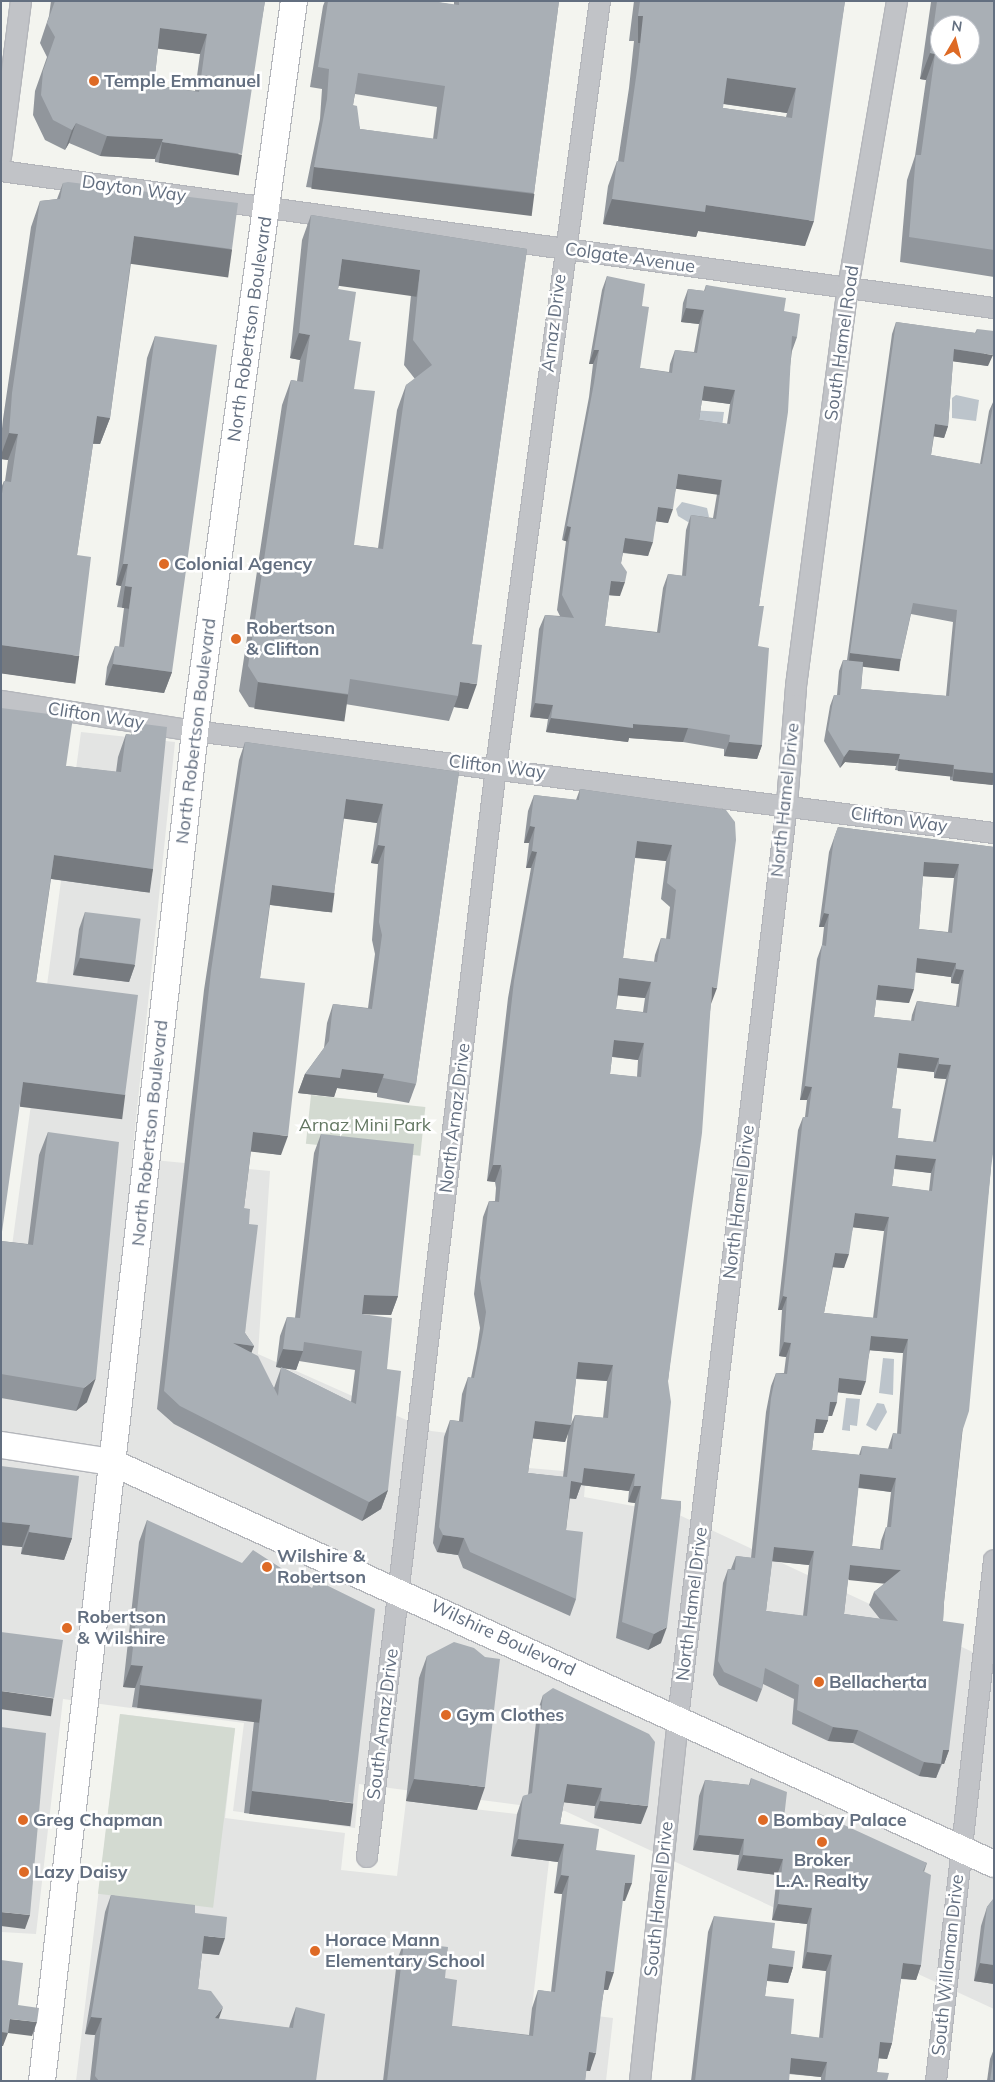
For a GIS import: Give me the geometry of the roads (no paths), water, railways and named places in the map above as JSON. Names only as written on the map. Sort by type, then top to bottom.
[{"type":"main road","name":"North Robertson Boulevard","points":[[42,2081],[195,731],[294,1]]},
{"type":"main road","name":"Wilshire Boulevard","points":[[1,1445],[111,1462],[400,1590],[994,1864]]},
{"type":"street","points":[[1,157],[21,1]]},
{"type":"street","name":"Arnaz Drive","points":[[512,646],[564,249],[600,1]]},
{"type":"street","name":"South Hamel Road","points":[[796,686],[848,288],[897,1]]},
{"type":"street","name":"Dayton Way","points":[[1,171],[266,207]]},
{"type":"street","name":"Colgate Avenue","points":[[266,207],[994,308]]},
{"type":"street","name":"North Arnaz Drive","points":[[400,1590],[496,767],[512,646]]},
{"type":"street","name":"North Hamel Drive","points":[[678,1718],[787,804],[796,686]]},
{"type":"street","name":"Clifton Way","points":[[1,701],[195,731],[787,804],[994,834]]},
{"type":"street","name":"South Willaman Drive","points":[[936,2081],[960,1849],[994,1560]]},
{"type":"street","name":"South Arnaz Drive","points":[[367,1857],[400,1590]]},
{"type":"street","name":"South Hamel Drive","points":[[640,2081],[678,1718]]},
{"type":"place","name":"Temple Emmanuel","points":[[94,81]]},
{"type":"place","name":"Colonial Agency","points":[[164,564]]},
{"type":"place","name":"Robertson & Clifton","points":[[236,639]]},
{"type":"place","name":"Wilshire & Robertson","points":[[267,1567]]},
{"type":"place","name":"Robertson & Wilshire","points":[[67,1628]]},
{"type":"place","name":"Bellacherta","points":[[819,1682]]},
{"type":"place","name":"Gym Clothes","points":[[446,1715]]},
{"type":"place","name":"Greg Chapman","points":[[23,1820]]},
{"type":"place","name":"Bombay Palace","points":[[763,1820]]},
{"type":"place","name":"Broker L.A. Realty","points":[[822,1842]]},
{"type":"place","name":"Lazy Daisy","points":[[24,1872]]},
{"type":"place","name":"Horace Mann Elementary School","points":[[315,1951]]},
{"type":"park label","name":"Arnaz Mini Park","points":[[365,1125]]}]
